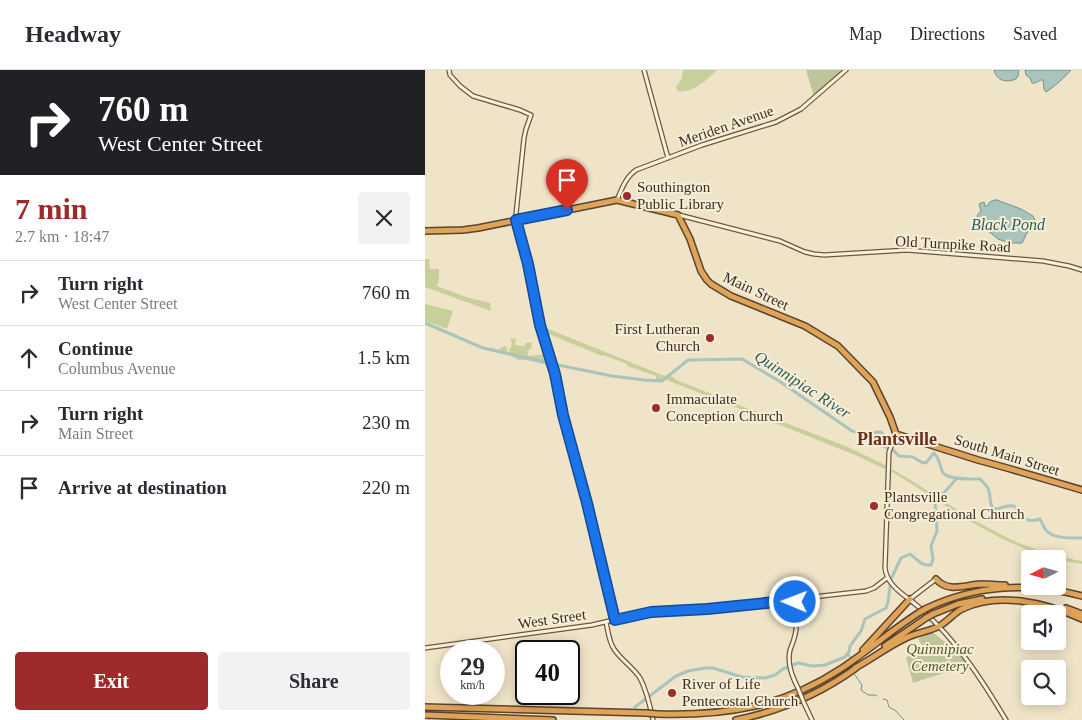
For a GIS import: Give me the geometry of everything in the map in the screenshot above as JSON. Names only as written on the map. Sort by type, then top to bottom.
[{"type":"highway","points":[[425,231],[478,228],[617,200],[678,215]]},
{"type":"highway","name":"Main Street","points":[[678,215],[690,238],[701,271],[707,280],[731,296],[805,326],[838,346],[873,382],[896,434]]},
{"type":"highway","name":"South Main Street","points":[[896,434],[1043,480],[1082,490]]},
{"type":"highway","points":[[936,579],[943,586],[951,588],[982,584],[1021,586]]},
{"type":"highway","points":[[425,707],[690,714],[715,713],[758,705],[798,692],[844,667],[927,608],[950,598],[976,591],[1021,588]]},
{"type":"highway","points":[[1066,593],[1082,596]]},
{"type":"highway","points":[[736,720],[769,712],[802,700],[825,688],[926,618],[964,603],[999,597],[1017,598],[1052,604],[1082,616]]},
{"type":"highway","points":[[844,667],[863,650],[910,599]]},
{"type":"highway","points":[[855,668],[902,640],[939,626],[953,614],[977,603],[1017,601],[1040,604],[1082,616]]},
{"type":"highway","points":[[425,715],[553,720]]},
{"type":"main road","points":[[449,70],[450,75],[460,86],[473,96],[531,115],[525,129],[516,220],[540,325],[587,503],[615,620]]},
{"type":"main road","points":[[644,70],[668,158]]},
{"type":"main road","name":"Meriden Avenue","points":[[617,200],[624,183],[633,172],[701,146],[776,122],[801,109],[845,70]]},
{"type":"main road","name":"Old Turnpike Road","points":[[678,215],[780,241],[814,254],[907,250],[1043,261],[1082,270]]},
{"type":"main road","points":[[896,434],[890,449],[885,568],[889,581],[939,626],[965,657],[1006,720]]},
{"type":"main road","points":[[910,599],[936,579]]},
{"type":"main road","name":"West Street","points":[[425,648],[542,633],[651,612],[707,609],[869,590],[889,581]]},
{"type":"main road","points":[[795,600],[795,635],[789,664],[803,703],[812,720]]},
{"type":"main road","points":[[606,622],[613,648],[636,672],[641,681],[653,720]]},
{"type":"green space","points":[[683,70],[717,70],[694,88],[677,91],[676,87],[682,78]]},
{"type":"green space","points":[[806,70],[842,70],[814,96]]},
{"type":"green space","points":[[425,259],[429,259],[430,269],[439,269],[437,286],[466,297],[490,303],[491,311],[425,287]]},
{"type":"green space","points":[[425,304],[453,311],[447,329],[425,321]]},
{"type":"green space","points":[[546,328],[662,375],[668,375],[749,409],[748,412],[664,379],[656,379],[656,376],[544,332]]},
{"type":"green space","points":[[516,338],[515,345],[524,346],[526,343],[532,342],[528,356],[547,354],[551,366],[546,367],[545,364],[518,360],[508,354],[491,350],[491,347],[499,350],[505,346],[507,351],[510,352],[511,339]]},
{"type":"green space","points":[[750,409],[848,447],[887,466],[887,468],[885,469],[750,413]]},
{"type":"green space","points":[[892,469],[984,526],[1018,543],[1039,550],[1028,550],[992,533],[892,472]]},
{"type":"green space","points":[[1066,557],[1082,561],[1082,564],[1066,561]]},
{"type":"green space","name":"Quinnipiac Cemetery","points":[[931,631],[955,650],[968,665],[913,683],[906,657],[926,652],[918,639]]},
{"type":"water","points":[[994,70],[1019,70],[1016,79],[1009,81],[997,77]]},
{"type":"water","points":[[1025,70],[1071,70],[1046,92],[1043,80],[1032,83]]},
{"type":"water","name":"Black Pond","points":[[994,200],[1021,209],[1033,216],[1039,227],[1038,229],[1028,231],[1022,243],[1009,243],[998,239],[981,225],[977,216],[981,211],[979,204],[984,202],[985,206],[987,206]]},
{"type":"waterway","name":"Quinnipiac River","points":[[425,323],[483,348],[612,376],[644,380],[662,381],[688,360],[742,359],[779,381],[852,431],[859,433],[881,432],[884,435],[883,446],[893,450],[899,456],[913,457],[926,463],[934,453],[944,474],[959,478],[980,479],[988,488],[993,508],[1014,506],[1027,520],[1040,519],[1045,529],[1053,535],[1082,538]]},
{"type":"waterway","points":[[635,707],[676,676],[688,671],[713,668],[742,677],[765,678],[798,663],[813,666],[825,665],[845,657],[849,652],[850,646],[861,631],[865,619],[886,608],[891,579],[901,558],[910,554],[922,564],[931,565],[933,559],[931,546],[937,531],[935,501],[957,478]]},
{"type":"waterway","points":[[855,675],[862,685],[861,690],[868,695],[877,696]]},
{"type":"waterway","points":[[883,699],[887,700],[889,707],[896,711],[904,720]]},
{"type":"place","name":"Southington Public Library","points":[[627,196]]},
{"type":"place","name":"First Lutheran Church","points":[[710,338]]},
{"type":"place","name":"Immaculate Conception Church","points":[[656,408]]},
{"type":"place","name":"Plantsville Congregational Church","points":[[874,506]]},
{"type":"place","name":"River of Life Pentecostal Church","points":[[672,693]]},
{"type":"district","name":"Plantsville","points":[[897,439]]},
{"type":"route","points":[[567,210],[516,220],[528,264],[540,325],[555,374],[563,415],[587,503],[615,620],[651,612],[707,609],[795,600],[795,602]]}]
